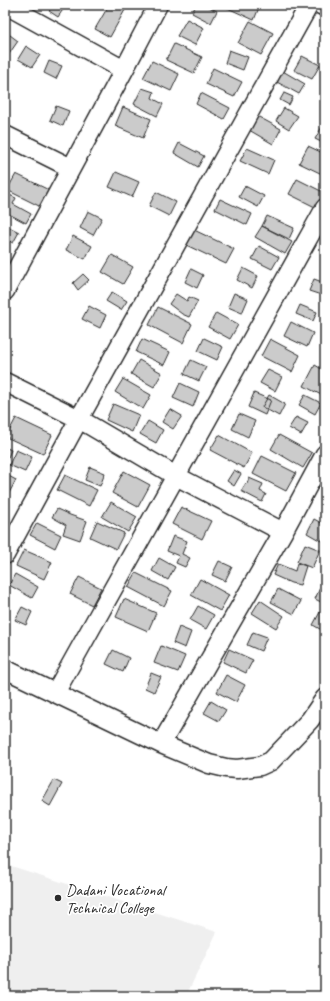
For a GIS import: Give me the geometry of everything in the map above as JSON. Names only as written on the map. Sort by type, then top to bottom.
[{"type":"street","points":[[6,5],[124,70]]},
{"type":"street","points":[[5,291],[158,5]]},
{"type":"street","points":[[5,555],[309,5]]},
{"type":"street","points":[[321,5],[325,7]]},
{"type":"street","points":[[5,135],[71,168]]},
{"type":"street","points":[[55,693],[325,208]]},
{"type":"street","points":[[5,382],[79,419],[176,476],[283,532]]},
{"type":"street","points":[[161,744],[283,532],[325,454]]},
{"type":"street","points":[[5,669],[161,744],[215,766],[237,769],[260,766],[271,761],[310,720],[325,698]]},
{"type":"shaded area","name":"Dadani Vocational Technical College","points":[[5,864],[217,932],[186,996],[5,996]]},
{"type":"building","points":[[54,5],[66,5],[58,17],[49,11]]},
{"type":"building","points":[[109,5],[116,5],[125,10],[110,37],[95,29]]},
{"type":"building","points":[[196,5],[205,5],[217,11],[211,23],[192,13]]},
{"type":"building","points":[[221,5],[260,5],[254,20]]},
{"type":"building","points":[[187,19],[204,28],[195,45],[177,36]]},
{"type":"building","points":[[250,21],[273,33],[261,55],[238,43]]},
{"type":"building","points":[[6,32],[18,41],[9,54],[5,51]]},
{"type":"building","points":[[174,44],[202,57],[194,73],[166,60]]},
{"type":"building","points":[[26,46],[40,55],[32,67],[18,59]]},
{"type":"building","points":[[229,50],[248,57],[243,70],[225,63]]},
{"type":"building","points":[[302,56],[320,65],[312,79],[294,70]]},
{"type":"building","points":[[49,61],[62,66],[56,79],[44,73]]},
{"type":"building","points":[[152,61],[179,74],[171,91],[143,78]]},
{"type":"building","points":[[213,68],[242,82],[234,97],[206,84]]},
{"type":"building","points":[[281,70],[305,84],[299,94],[275,81]]},
{"type":"building","points":[[142,88],[154,92],[152,98],[163,104],[157,116],[134,104]]},
{"type":"building","points":[[201,93],[230,108],[224,119],[196,104]]},
{"type":"building","points":[[284,93],[293,97],[289,105],[280,100]]},
{"type":"building","points":[[56,106],[69,111],[63,126],[50,120]]},
{"type":"building","points":[[123,107],[151,119],[143,138],[115,126]]},
{"type":"building","points":[[284,108],[298,116],[289,129],[276,121]]},
{"type":"building","points":[[257,116],[281,129],[273,144],[249,130]]},
{"type":"building","points":[[323,125],[325,126],[325,144],[315,139]]},
{"type":"building","points":[[179,143],[204,156],[198,167],[174,153]]},
{"type":"building","points":[[308,146],[325,154],[325,168],[322,174],[299,163]]},
{"type":"building","points":[[247,148],[274,160],[268,174],[240,161]]},
{"type":"building","points":[[116,172],[139,182],[132,197],[109,187]]},
{"type":"building","points":[[16,174],[53,192],[45,209],[7,190]]},
{"type":"building","points":[[297,179],[325,193],[325,198],[319,209],[289,194]]},
{"type":"building","points":[[245,186],[264,196],[258,207],[239,197]]},
{"type":"building","points":[[156,192],[176,202],[169,216],[149,206]]},
{"type":"building","points":[[5,193],[16,198],[13,204],[31,214],[26,223],[5,212]]},
{"type":"building","points":[[220,199],[252,214],[247,225],[215,209]]},
{"type":"building","points":[[88,211],[102,218],[93,235],[80,228]]},
{"type":"building","points":[[267,216],[294,228],[289,239],[262,226]]},
{"type":"building","points":[[5,225],[19,232],[13,243],[5,239]]},
{"type":"building","points":[[262,226],[292,242],[285,254],[255,237]]},
{"type":"building","points":[[192,229],[234,249],[226,264],[184,244]]},
{"type":"building","points":[[73,236],[92,246],[85,259],[66,250]]},
{"type":"building","points":[[259,246],[279,257],[272,269],[252,259]]},
{"type":"building","points":[[112,255],[133,267],[123,284],[102,272]]},
{"type":"building","points":[[243,268],[258,276],[252,288],[237,280]]},
{"type":"building","points":[[191,269],[203,275],[197,288],[185,282]]},
{"type":"building","points":[[83,274],[89,280],[78,290],[73,283]]},
{"type":"building","points":[[314,279],[325,283],[321,295],[309,291]]},
{"type":"building","points":[[112,292],[127,301],[121,310],[106,301]]},
{"type":"building","points":[[234,293],[248,299],[242,313],[228,307]]},
{"type":"building","points":[[176,294],[187,301],[189,297],[198,301],[189,317],[182,314],[169,304]]},
{"type":"building","points":[[300,305],[317,312],[313,321],[296,314]]},
{"type":"building","points":[[89,306],[106,315],[100,328],[82,319]]},
{"type":"building","points":[[158,307],[192,324],[183,343],[149,325]]},
{"type":"building","points":[[216,313],[238,325],[230,339],[208,327]]},
{"type":"building","points":[[291,322],[313,333],[307,347],[284,336]]},
{"type":"building","points":[[204,338],[223,347],[217,360],[198,351]]},
{"type":"building","points":[[142,339],[170,352],[164,365],[136,352]]},
{"type":"building","points":[[270,339],[300,355],[292,372],[261,356]]},
{"type":"building","points":[[139,360],[162,373],[154,387],[131,374]]},
{"type":"building","points":[[191,360],[206,367],[199,381],[184,374]]},
{"type":"building","points":[[315,365],[325,371],[325,397],[304,386]]},
{"type":"building","points":[[268,370],[282,377],[275,391],[260,383]]},
{"type":"building","points":[[123,379],[151,395],[143,409],[115,392]]},
{"type":"building","points":[[180,383],[199,392],[193,407],[173,398]]},
{"type":"building","points":[[254,393],[271,400],[265,415],[248,407]]},
{"type":"building","points":[[269,395],[285,404],[279,416],[262,407]]},
{"type":"building","points":[[305,395],[321,403],[315,414],[299,405]]},
{"type":"building","points":[[113,404],[139,415],[132,432],[106,420]]},
{"type":"building","points":[[170,409],[182,416],[173,429],[162,422]]},
{"type":"building","points":[[239,414],[255,421],[248,437],[232,429]]},
{"type":"building","points":[[296,417],[308,423],[301,435],[289,428]]},
{"type":"building","points":[[16,418],[52,435],[43,454],[6,437]]},
{"type":"building","points":[[148,421],[163,430],[156,443],[140,434]]},
{"type":"building","points":[[219,435],[252,453],[244,468],[210,450]]},
{"type":"building","points":[[279,435],[312,453],[303,468],[271,449]]},
{"type":"building","points":[[5,447],[11,450],[5,465]]},
{"type":"building","points":[[16,450],[32,457],[25,472],[9,465]]},
{"type":"building","points":[[262,456],[296,473],[286,491],[253,474]]},
{"type":"building","points":[[90,467],[105,473],[100,486],[85,480]]},
{"type":"building","points":[[234,470],[241,474],[234,486],[227,481]]},
{"type":"building","points":[[124,471],[150,485],[138,507],[112,493]]},
{"type":"building","points":[[5,474],[16,480],[8,495],[5,493]]},
{"type":"building","points":[[65,475],[97,490],[89,506],[57,490]]},
{"type":"building","points":[[249,478],[263,484],[260,491],[266,494],[262,502],[241,491],[246,483],[247,484]]},
{"type":"building","points":[[111,502],[137,517],[128,532],[102,517]]},
{"type":"building","points":[[181,507],[211,521],[202,539],[172,524]]},
{"type":"building","points":[[57,509],[87,521],[80,540],[63,534],[66,525],[52,517]]},
{"type":"building","points":[[314,519],[325,525],[325,535],[321,541],[307,533]]},
{"type":"building","points":[[97,521],[124,533],[116,549],[90,537]]},
{"type":"building","points":[[37,523],[61,535],[55,548],[30,535]]},
{"type":"building","points":[[173,536],[187,541],[182,554],[190,558],[185,567],[176,563],[179,556],[167,551]]},
{"type":"building","points":[[305,544],[320,550],[312,568],[297,562]]},
{"type":"building","points":[[24,550],[52,562],[44,579],[16,566]]},
{"type":"building","points":[[159,558],[175,567],[168,580],[152,571]]},
{"type":"building","points":[[219,561],[232,567],[225,581],[212,575]]},
{"type":"building","points":[[297,563],[306,566],[300,585],[291,583],[273,575],[278,564],[295,571]]},
{"type":"building","points":[[136,573],[172,591],[164,606],[128,587]]},
{"type":"building","points":[[15,574],[38,587],[32,598],[9,585]]},
{"type":"building","points":[[79,577],[101,588],[92,605],[70,594]]},
{"type":"building","points":[[200,579],[229,595],[220,611],[191,595]]},
{"type":"building","points":[[323,581],[325,582],[325,604],[315,599]]},
{"type":"building","points":[[278,589],[301,601],[294,614],[271,602]]},
{"type":"building","points":[[124,599],[156,613],[148,631],[116,617]]},
{"type":"building","points":[[260,600],[284,616],[276,628],[252,613]]},
{"type":"building","points":[[198,606],[214,615],[206,629],[190,620]]},
{"type":"building","points":[[22,607],[32,612],[26,625],[15,620]]},
{"type":"building","points":[[320,612],[325,615],[325,632],[313,625]]},
{"type":"building","points":[[179,627],[191,632],[185,648],[173,643]]},
{"type":"building","points":[[253,632],[267,637],[261,651],[247,645]]},
{"type":"building","points":[[161,646],[185,656],[178,672],[154,663]]},
{"type":"building","points":[[229,649],[253,660],[246,673],[223,662]]},
{"type":"building","points":[[113,650],[129,658],[123,672],[106,664]]},
{"type":"building","points":[[151,673],[161,677],[154,692],[145,688]]},
{"type":"building","points":[[226,675],[245,685],[236,702],[217,692]]},
{"type":"building","points":[[211,701],[226,710],[219,721],[204,713]]},
{"type":"building","points":[[54,780],[62,784],[50,806],[42,801]]},
{"type":"place","name":"Dadani Vocational Technical College","points":[[58,898]]}]
